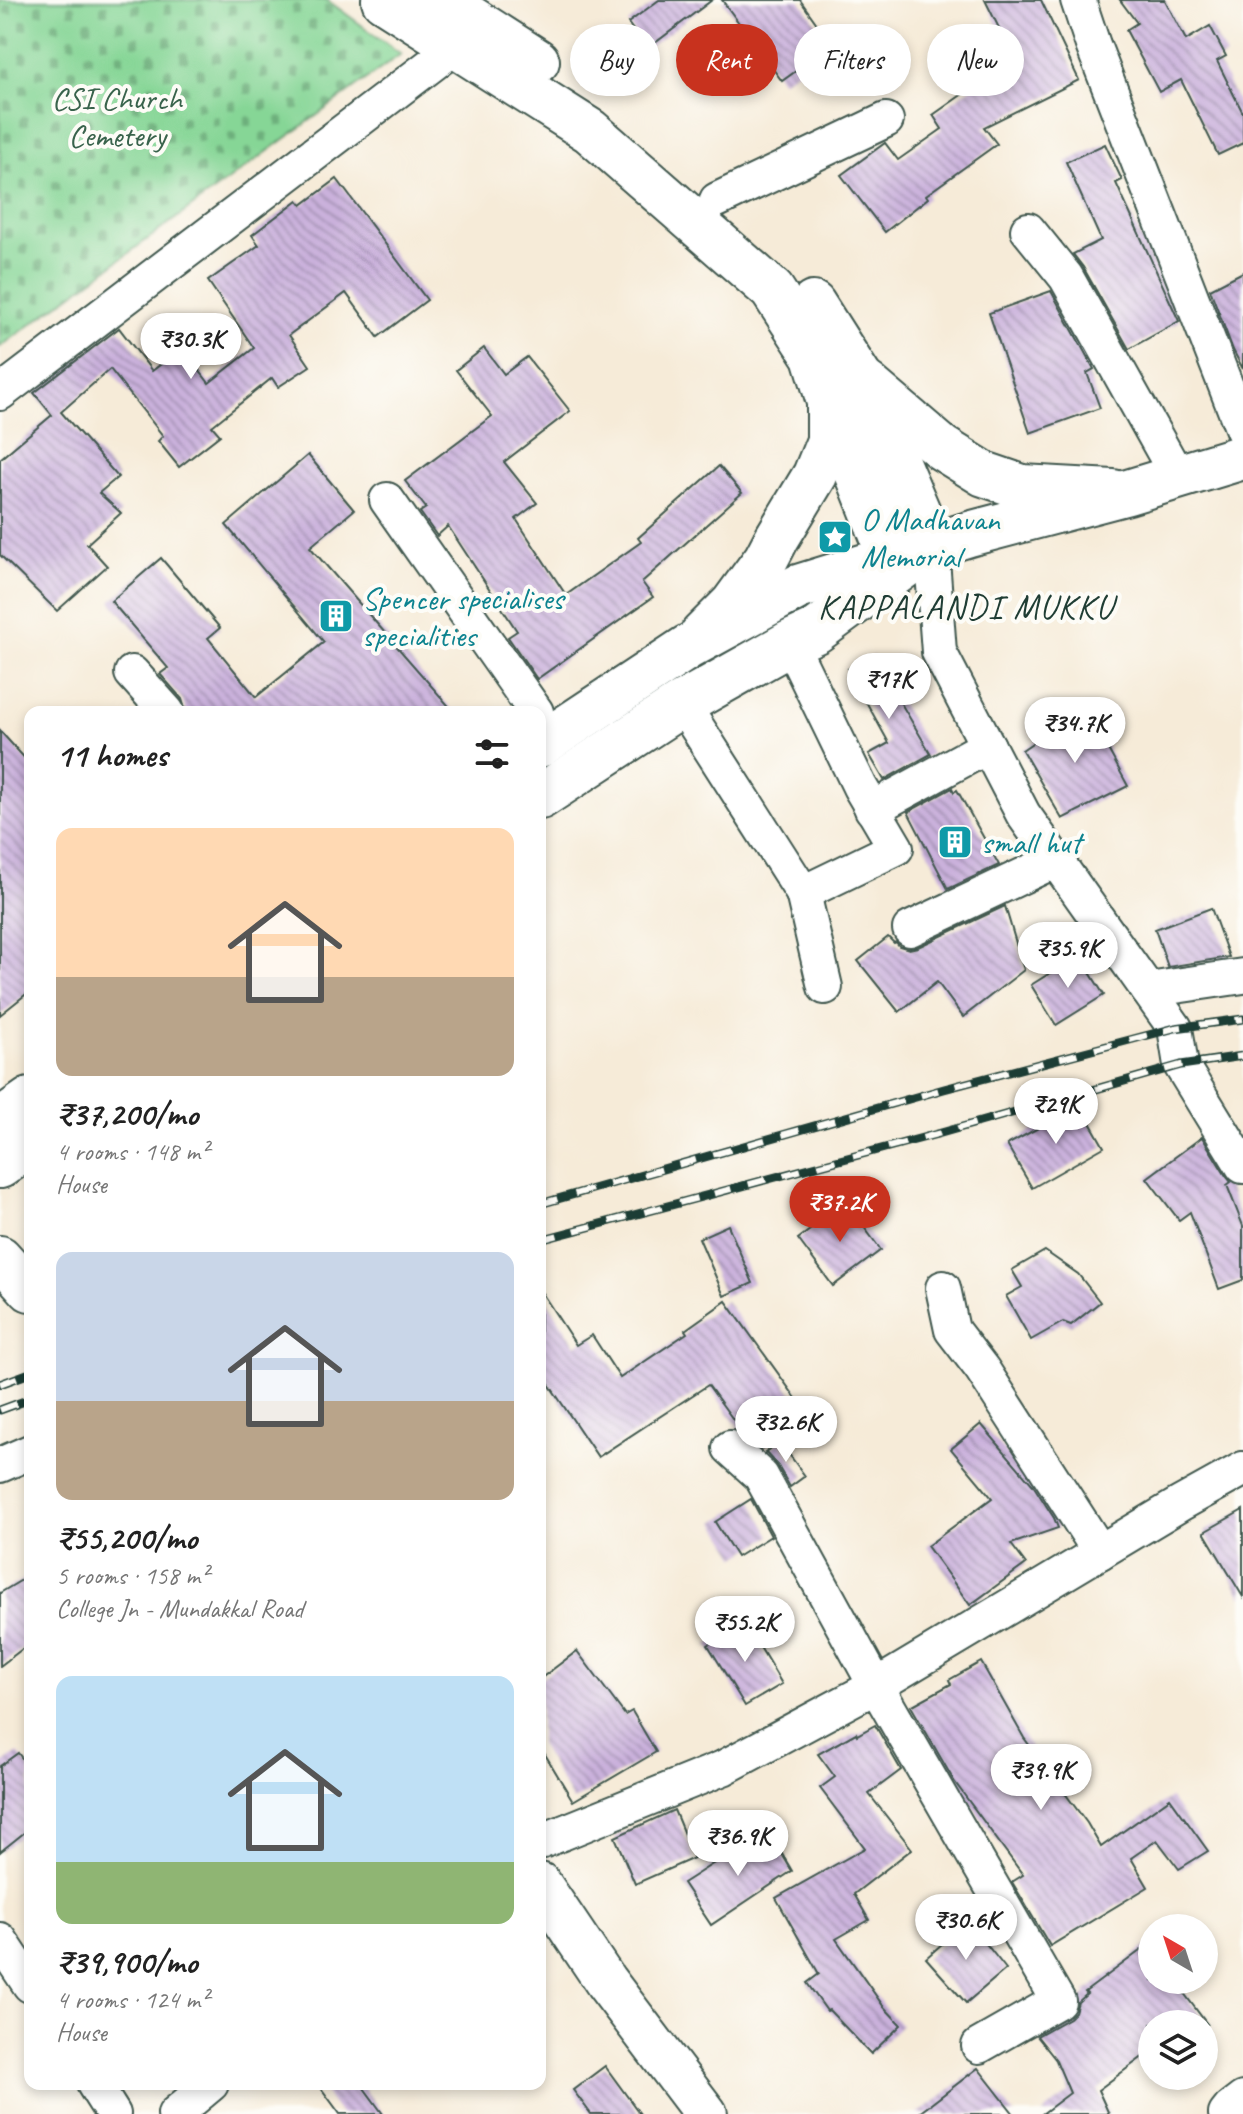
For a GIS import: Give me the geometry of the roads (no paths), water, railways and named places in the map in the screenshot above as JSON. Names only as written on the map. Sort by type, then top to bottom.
[{"type":"main road","points":[[384,0],[590,131],[772,290],[815,356],[846,392],[883,396],[942,448],[984,474],[1022,487],[1128,492]]},
{"type":"main road","points":[[442,0],[568,81],[717,200],[804,290],[911,552]]},
{"type":"main road","points":[[688,647],[733,604],[766,559],[815,475],[846,392]]},
{"type":"main road","points":[[546,726],[798,587],[969,534],[1128,492],[1243,457]]},
{"type":"main road","points":[[546,793],[682,704],[816,631],[911,552]]},
{"type":"main road","points":[[0,1121],[24,1104]]},
{"type":"main road","points":[[0,1166],[24,1149]]},
{"type":"street","points":[[1078,0],[1243,430]]},
{"type":"street","points":[[0,393],[456,46]]},
{"type":"street","points":[[717,200],[886,120]]},
{"type":"street","points":[[1028,230],[1066,277],[1178,477]]},
{"type":"street","points":[[387,500],[527,706]]},
{"type":"street","points":[[911,552],[939,652],[1023,814],[1175,1028],[1181,1065],[1243,1166]]},
{"type":"street","points":[[790,643],[872,809],[896,848],[803,893]]},
{"type":"street","points":[[132,673],[162,706]]},
{"type":"street","points":[[682,704],[803,893],[825,987]]},
{"type":"street","points":[[872,809],[988,746]]},
{"type":"street","points":[[910,929],[1056,860]]},
{"type":"street","points":[[1148,990],[1243,976]]},
{"type":"street","points":[[0,1257],[24,1283]]},
{"type":"street","points":[[943,1288],[952,1330],[982,1369],[1100,1552]]},
{"type":"street","points":[[730,1448],[761,1476],[876,1686],[1058,2001],[979,2046]]},
{"type":"street","points":[[0,1465],[24,1455]]},
{"type":"street","points":[[546,1840],[723,1768],[876,1686],[1243,1469]]},
{"type":"street","points":[[546,1893],[606,1982],[706,2114]]},
{"type":"street","points":[[98,2090],[113,2114]]},
{"type":"street","points":[[175,2114],[204,2090]]},
{"type":"street","points":[[1226,2114],[1243,2099]]},
{"type":"railway","points":[[546,1202],[944,1089],[1175,1028],[1243,1019]]},
{"type":"railway","points":[[546,1238],[1181,1065],[1243,1056]]},
{"type":"railway","points":[[0,1384],[24,1375]]},
{"type":"railway","points":[[0,1410],[24,1401]]},
{"type":"place","name":"O Madhavan Memorial","points":[[835,537]]},
{"type":"place","name":"Spencer specialises specialities","points":[[336,616]]},
{"type":"place","name":"small hut","points":[[955,842]]},
{"type":"district","name":"KAPPALANDI MUKKU","points":[[966,606]]},
{"type":"park label","name":"CSI Church Cemetery","points":[[117,116]]}]
